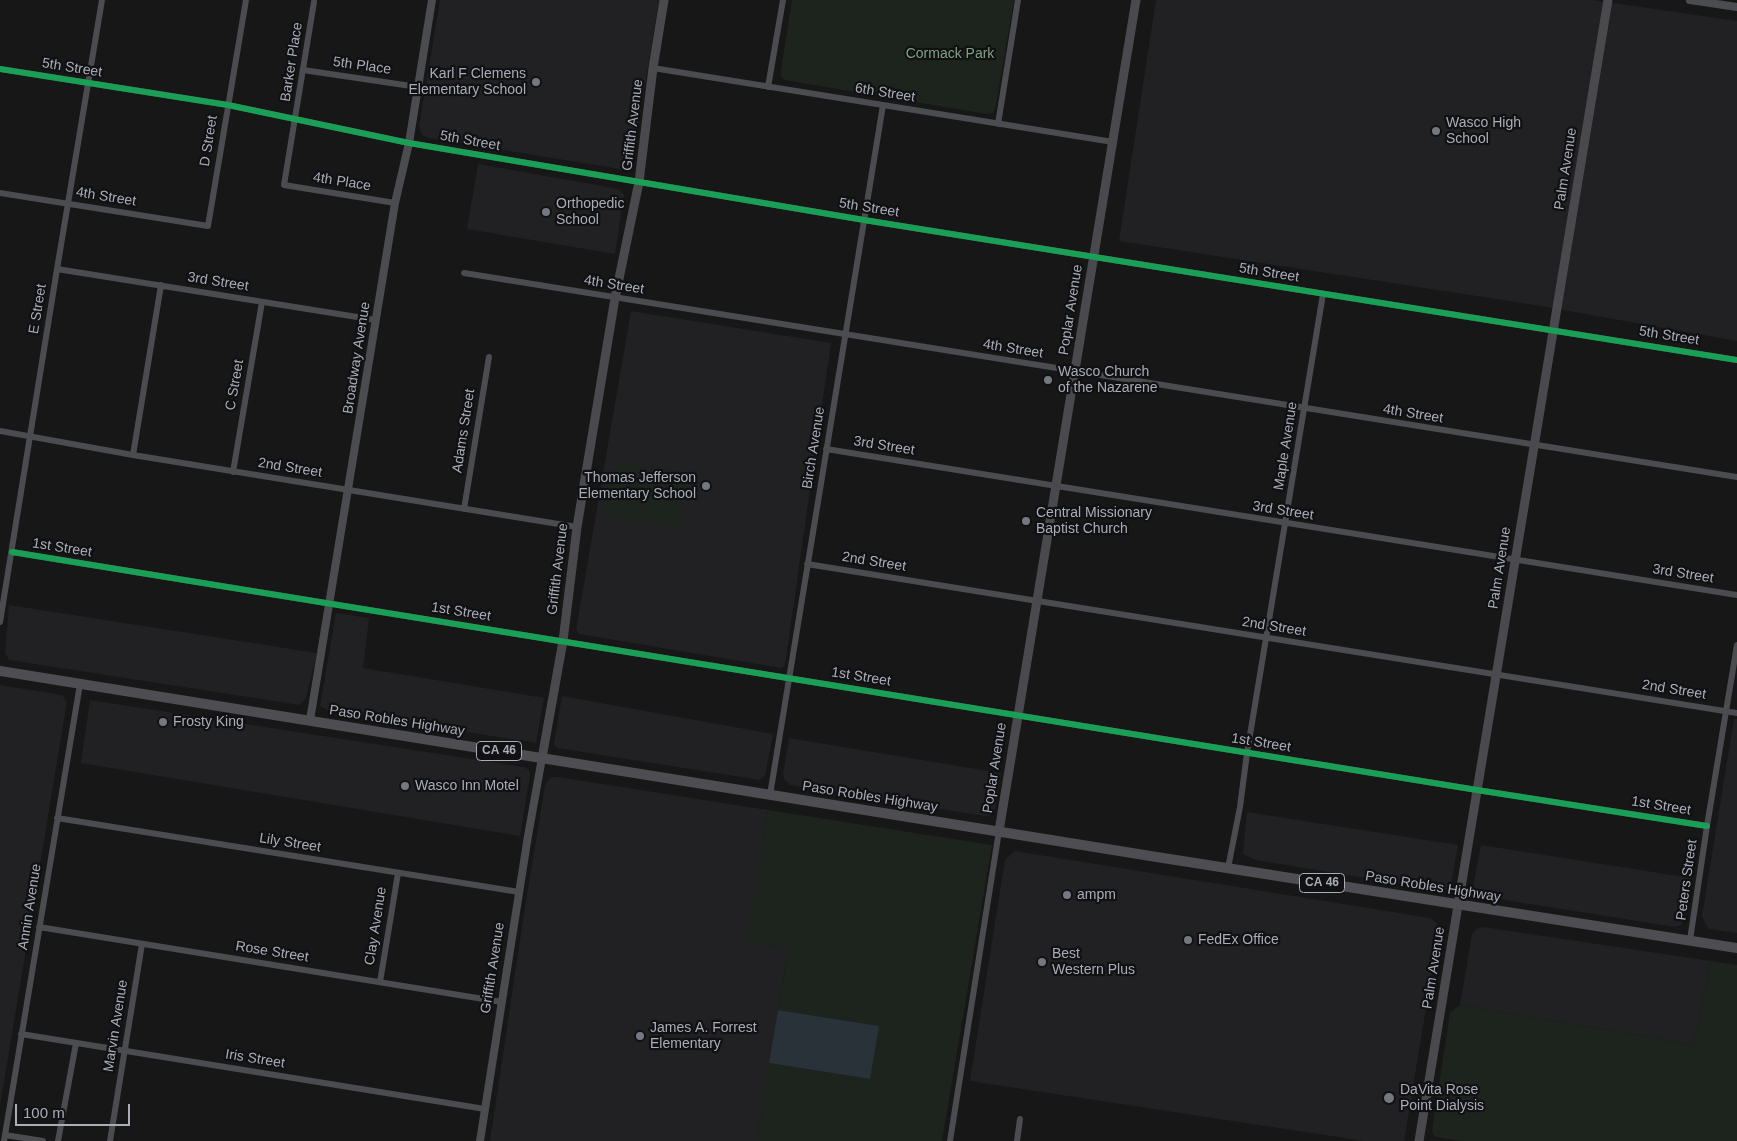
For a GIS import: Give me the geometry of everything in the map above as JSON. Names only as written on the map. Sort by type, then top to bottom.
[{"type":"highway","name":"Paso Robles Highway","points":[[0,671],[1737,948]]},
{"type":"main road","name":"Griffith Avenue","points":[[542,758],[563,641],[577,527],[615,298],[639,182],[653,68],[664,0]]},
{"type":"main road","name":"Poplar Avenue","points":[[999,831],[1136,0]]},
{"type":"main road","name":"Palm Avenue","points":[[1419,1141],[1608,0]]},
{"type":"street","name":"E Street","points":[[0,622],[102,0]]},
{"type":"street","name":"D Street","points":[[208,226],[246,0]]},
{"type":"street","name":"Broadway Avenue","points":[[310,720],[395,203],[409,143],[432,0]]},
{"type":"street","points":[[768,87],[783,0]]},
{"type":"street","points":[[998,124],[1018,0]]},
{"type":"street","points":[[1690,0],[1737,7]]},
{"type":"street","name":"Barker Place","points":[[284,185],[314,2]]},
{"type":"street","name":"6th Street","points":[[653,68],[1113,142]]},
{"type":"street","name":"5th Street","points":[[0,69],[228,105],[409,143],[864,220],[1737,360]]},
{"type":"street","name":"5th Place","points":[[303,70],[418,87]]},
{"type":"street","name":"Birch Avenue","points":[[770,795],[883,105]]},
{"type":"street","name":"4th Place","points":[[284,185],[395,203]]},
{"type":"street","name":"4th Street","points":[[0,193],[208,226]]},
{"type":"street","name":"3rd Street","points":[[57,268],[376,320]]},
{"type":"street","name":"4th Street","points":[[464,273],[1737,477]]},
{"type":"street","points":[[133,455],[161,285]]},
{"type":"street","name":"Maple Avenue","points":[[1228,868],[1240,807],[1247,753],[1323,294]]},
{"type":"street","name":"C Street","points":[[233,472],[262,302]]},
{"type":"street","name":"Adams Street","points":[[464,509],[489,357]]},
{"type":"street","name":"2nd Street","points":[[0,431],[233,472],[577,527]]},
{"type":"street","name":"3rd Street","points":[[826,450],[1737,595]]},
{"type":"street","name":"1st Street","points":[[12,552],[1707,826]]},
{"type":"street","name":"2nd Street","points":[[807,564],[1496,676],[1737,713]]},
{"type":"street","name":"Peters Street","points":[[1690,940],[1737,645]]},
{"type":"street","name":"Annin Avenue","points":[[5,1138],[80,684]]},
{"type":"street","name":"Griffith Avenue","points":[[480,1141],[542,758]]},
{"type":"street","name":"Lily Street","points":[[57,818],[519,892]]},
{"type":"street","points":[[950,1141],[999,831]]},
{"type":"street","name":"Clay Avenue","points":[[380,982],[398,873]]},
{"type":"street","name":"Rose Street","points":[[39,927],[502,1002]]},
{"type":"street","name":"Marvin Avenue","points":[[110,1141],[142,944]]},
{"type":"street","name":"Iris Street","points":[[22,1034],[485,1109]]},
{"type":"street","points":[[58,1141],[76,1043]]},
{"type":"street","points":[[1017,1141],[1020,1119]]},
{"type":"street","points":[[5,1138],[43,1141]]},
{"type":"shaded area","name":"Karl F Clemens Elementary School","points":[[440,0],[659,0],[633,158],[628,167],[620,169],[429,138],[422,135],[419,126]]},
{"type":"shaded area","name":"Wasco High School","points":[[1156,0],[1593,0],[1737,21],[1737,341],[1535,305],[1119,241]]},
{"type":"shaded area","name":"Orthopedic School","points":[[478,164],[619,189],[624,195],[615,254],[467,229]]},
{"type":"shaded area","name":"Thomas Jefferson Elementary School","points":[[631,311],[831,343],[785,665],[781,668],[579,634],[576,630]]},
{"type":"shaded area","points":[[9,605],[317,653],[306,698],[300,705],[9,660],[5,653]]},
{"type":"shaded area","points":[[336,613],[369,618],[363,668],[544,698],[536,743],[328,710],[320,706]]},
{"type":"shaded area","points":[[0,685],[62,695],[67,702],[0,1106]]},
{"type":"shaded area","points":[[562,696],[773,734],[765,776],[760,780],[557,748],[554,744]]},
{"type":"shaded area","points":[[90,700],[524,767],[529,770],[530,775],[520,836],[81,763]]},
{"type":"shaded area","points":[[1734,719],[1737,719],[1737,933],[1708,929],[1702,916]]},
{"type":"shaded area","points":[[789,738],[1001,773],[995,809],[991,815],[985,816],[790,785],[784,779],[783,774]]},
{"type":"shaded area","name":"James A. Forrest Elementary","points":[[553,777],[768,810],[748,941],[788,948],[757,1141],[490,1141],[545,786],[549,779]]},
{"type":"shaded area","points":[[1247,812],[1458,845],[1451,885],[1444,891],[1256,860],[1243,854]]},
{"type":"shaded area","points":[[1481,845],[1691,878],[1684,920],[1681,925],[1675,927],[1480,896],[1473,886]]},
{"type":"shaded area","points":[[1015,851],[1430,918],[1436,923],[1439,930],[1404,1141],[1364,1141],[970,1081],[1005,860]]},
{"type":"shaded area","points":[[1483,927],[1711,961],[1694,1045],[1460,1005],[1472,934],[1476,929]]},
{"type":"shaded area","points":[[778,1010],[879,1026],[870,1079],[769,1063]]},
{"type":"green space","name":"Cormack Park","points":[[792,0],[1014,0],[995,110],[992,113],[986,114],[785,80],[781,76],[781,70]]},
{"type":"green space","points":[[613,462],[688,474],[678,529],[603,516]]},
{"type":"green space","points":[[768,810],[992,845],[942,1141],[757,1141],[769,1063],[870,1079],[878,1026],[778,1010],[788,948],[747,941]]},
{"type":"green space","points":[[1711,961],[1737,965],[1737,1141],[1461,1141],[1435,1137],[1432,1131],[1450,1013],[1460,1005],[1694,1045]]},
{"type":"cycle path","points":[[0,69],[228,105],[409,143],[864,220],[1737,360]]},
{"type":"cycle path","points":[[12,552],[1707,826]]},
{"type":"place","name":"Karl F Clemens Elementary School","points":[[536,82]]},
{"type":"place","name":"Wasco High School","points":[[1436,131]]},
{"type":"place","name":"Orthopedic School","points":[[546,212]]},
{"type":"place","name":"Wasco Church of the Nazarene","points":[[1048,380]]},
{"type":"place","name":"Thomas Jefferson Elementary School","points":[[706,486]]},
{"type":"place","name":"Central Missionary Baptist Church","points":[[1026,521]]},
{"type":"place","name":"Frosty King","points":[[163,722]]},
{"type":"place","name":"Wasco Inn Motel","points":[[405,786]]},
{"type":"place","name":"ampm","points":[[1067,895]]},
{"type":"place","name":"FedEx Office","points":[[1188,940]]},
{"type":"place","name":"Best Western Plus","points":[[1042,962]]},
{"type":"place","name":"James A. Forrest Elementary","points":[[640,1036]]},
{"type":"place","name":"DaVita Rose Point Dialysis","points":[[1389,1098]]}]
